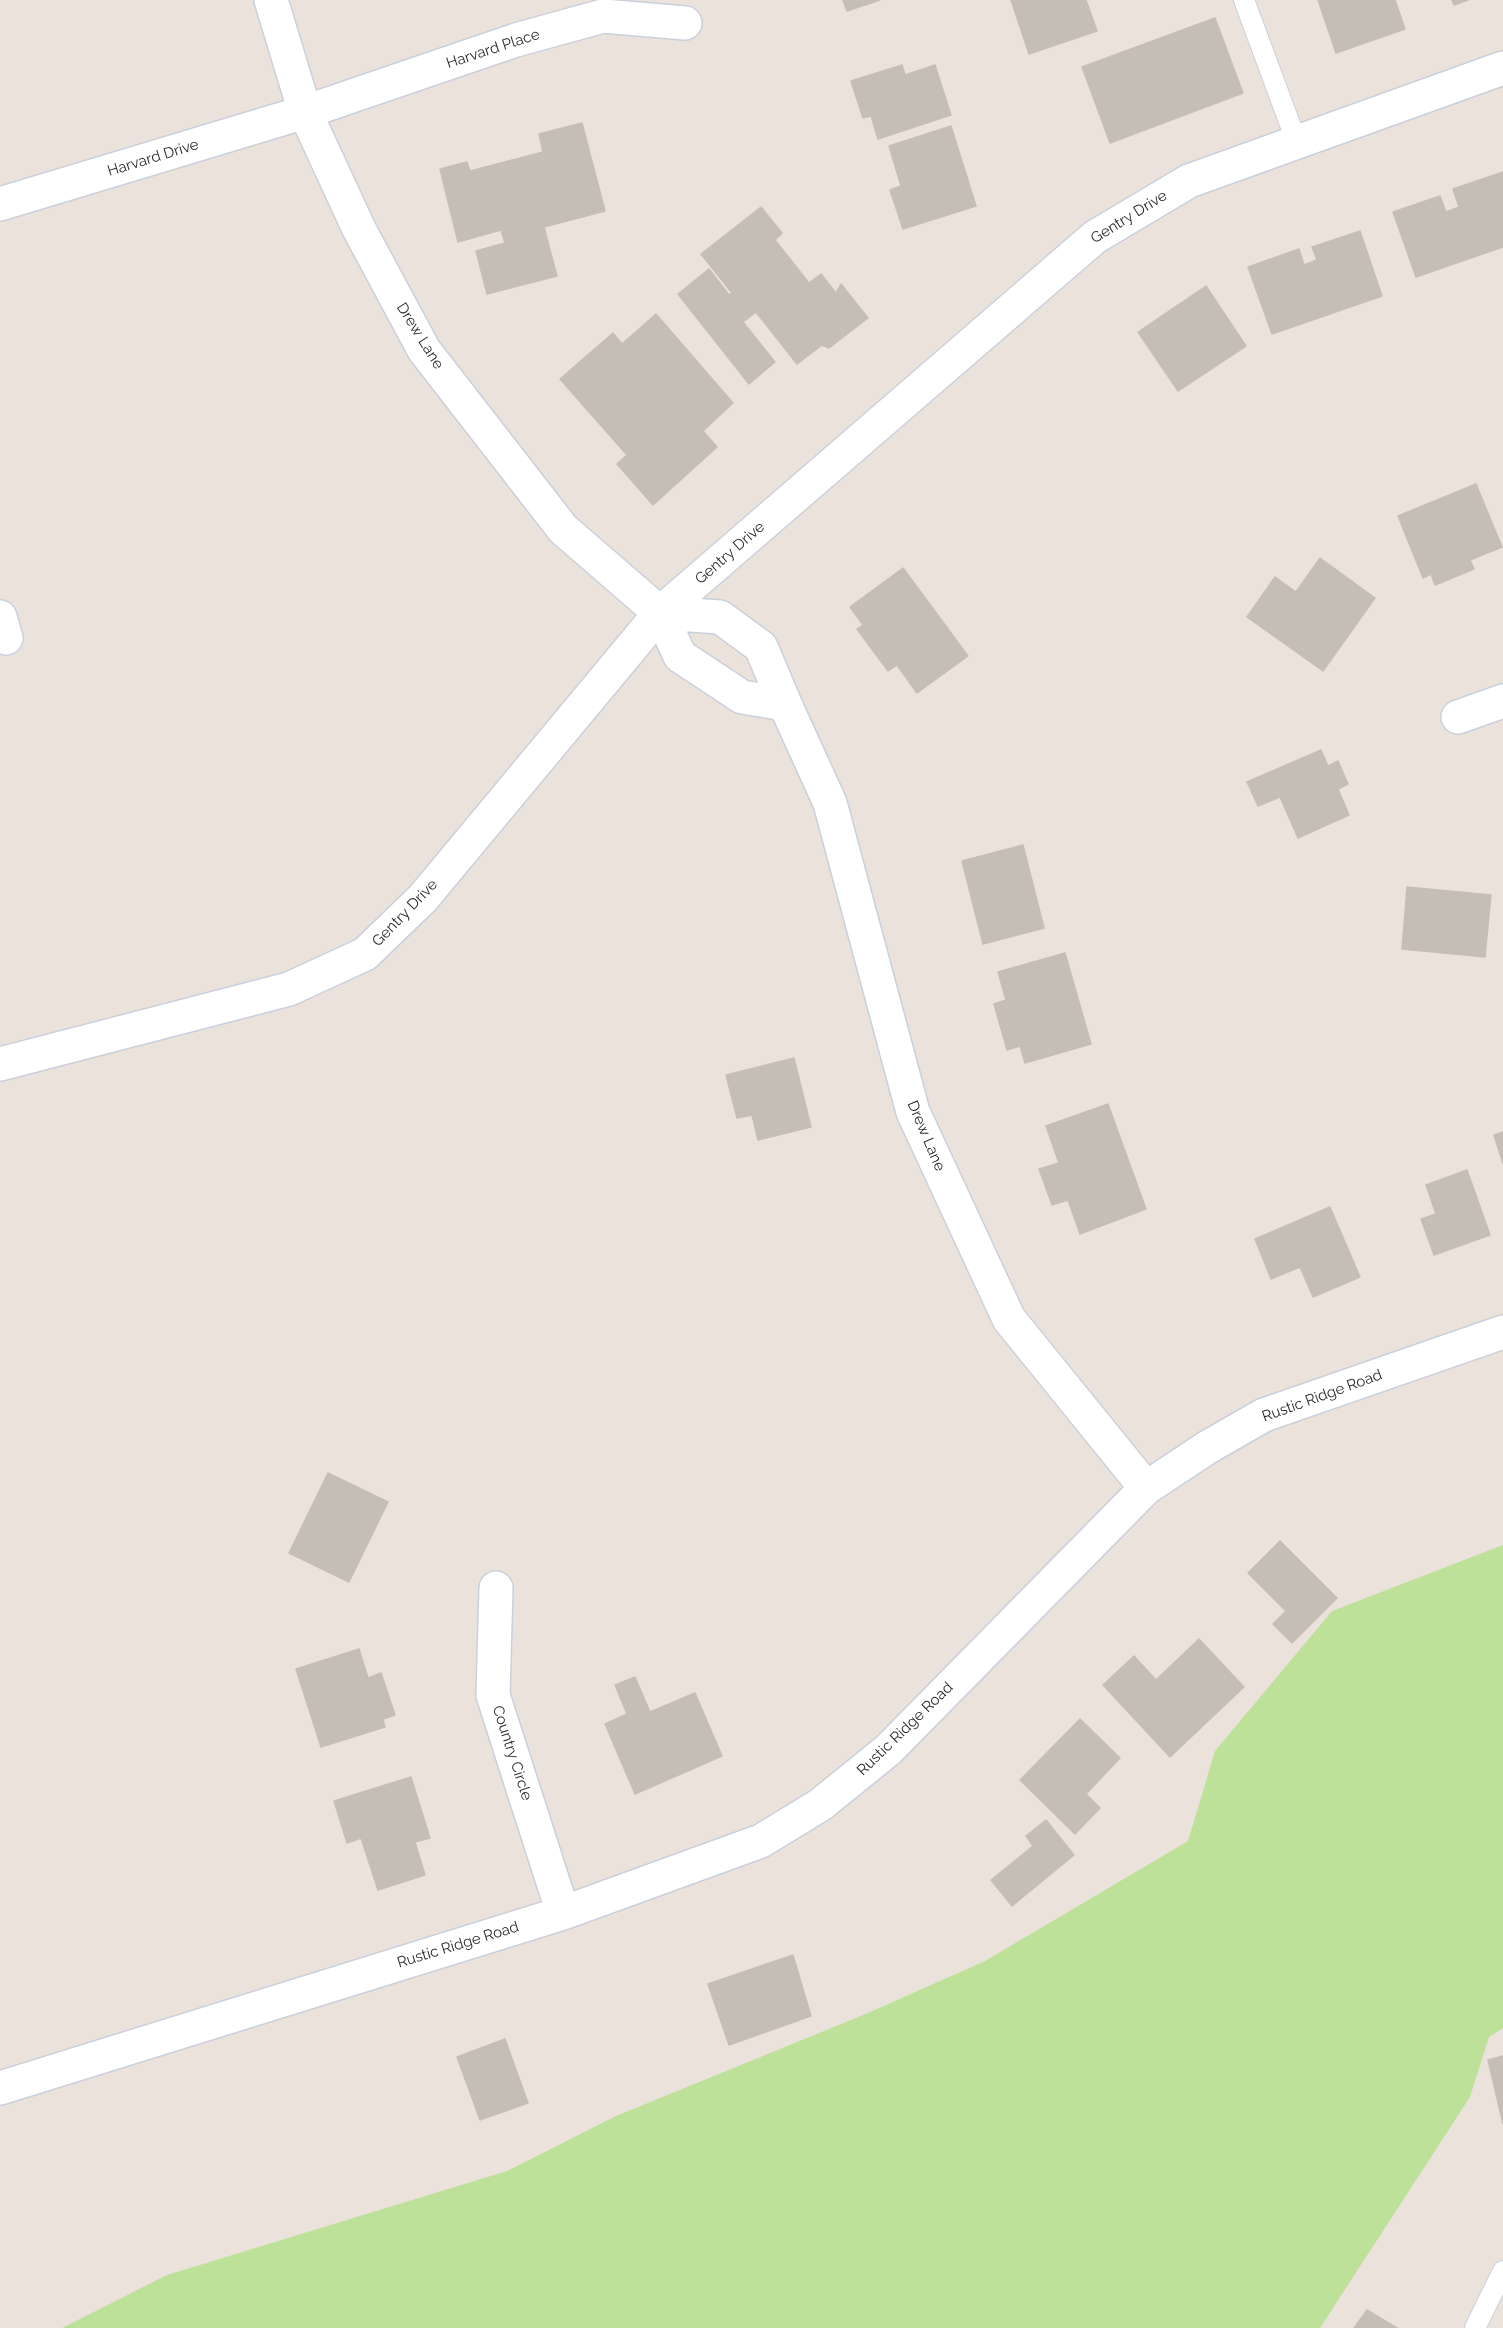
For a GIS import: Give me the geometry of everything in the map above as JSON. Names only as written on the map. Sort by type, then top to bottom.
[{"type":"street","name":"Drew Lane","points":[[271,0],[305,112],[359,229],[424,350],[562,529],[660,613],[680,656],[742,697],[785,704]]},
{"type":"street","name":"Harvard Place","points":[[305,112],[516,40],[603,16],[686,23]]},
{"type":"street","name":"Gentry Drive","points":[[0,1064],[289,989],[365,954],[423,898],[660,613],[1095,237],[1189,181],[1503,68]]},
{"type":"street","name":"Harvard Drive","points":[[0,204],[305,112]]},
{"type":"street","name":"Drew Lane","points":[[660,613],[720,617],[761,647],[830,803],[913,1112],[1009,1319],[1146,1488]]},
{"type":"street","points":[[1458,717],[1503,701]]},
{"type":"street","name":"Rustic Ridge Road","points":[[0,2088],[562,1913],[760,1841],[820,1805],[888,1750],[1146,1488],[1208,1447],[1264,1415],[1503,1332]]},
{"type":"street","name":"Country Circle","points":[[496,1587],[493,1695],[562,1913]]},
{"type":"lane","points":[[1244,0],[1297,143]]},
{"type":"lane","points":[[1475,2328],[1503,2271]]},
{"type":"green space","points":[[1503,1545],[1503,2028],[1489,2037],[1470,2097],[1320,2328],[62,2328],[167,2275],[507,2171],[616,2116],[868,2013],[985,1961],[1188,1841],[1215,1751],[1332,1611]]},
{"type":"building","points":[[843,0],[880,0],[847,11]]},
{"type":"building","points":[[1011,0],[1086,0],[1097,31],[1029,54]]},
{"type":"building","points":[[1318,0],[1395,0],[1405,29],[1336,53]]},
{"type":"building","points":[[1452,0],[1468,0],[1454,5]]},
{"type":"building","points":[[1215,18],[1243,93],[1110,143],[1082,67]]},
{"type":"building","points":[[902,65],[905,75],[935,65],[951,115],[878,139],[871,116],[863,118],[851,81]]},
{"type":"building","points":[[582,123],[605,211],[544,227],[557,276],[487,294],[476,251],[505,243],[501,230],[458,242],[440,169],[467,162],[470,171],[543,152],[539,134]]},
{"type":"building","points":[[951,126],[976,206],[903,229],[890,190],[901,186],[889,146]]},
{"type":"building","points":[[1503,172],[1503,247],[1416,277],[1393,212],[1440,196],[1446,212],[1459,207],[1453,189]]},
{"type":"building","points":[[761,207],[782,233],[775,240],[809,283],[821,274],[836,293],[841,284],[868,318],[829,348],[822,345],[797,364],[756,312],[743,322],[775,362],[749,384],[678,294],[709,269],[729,295],[732,293],[701,254]]},
{"type":"building","points":[[1360,231],[1382,296],[1272,334],[1248,267],[1299,249],[1304,265],[1317,260],[1312,247]]},
{"type":"building","points":[[1206,286],[1246,346],[1178,391],[1138,332]]},
{"type":"building","points":[[656,314],[733,403],[703,431],[717,447],[653,505],[617,464],[627,455],[560,379],[613,333],[622,344]]},
{"type":"building","points":[[1476,484],[1502,547],[1470,560],[1474,569],[1435,585],[1431,574],[1423,578],[1398,516]]},
{"type":"building","points":[[1320,558],[1375,598],[1323,671],[1247,617],[1275,577],[1296,592]]},
{"type":"building","points":[[903,568],[968,656],[917,693],[897,665],[888,671],[857,629],[863,625],[850,607]]},
{"type":"building","points":[[1321,750],[1328,766],[1338,761],[1348,784],[1338,789],[1349,815],[1298,838],[1280,797],[1258,806],[1247,782]]},
{"type":"building","points":[[1023,845],[1044,928],[983,944],[962,861]]},
{"type":"building","points":[[1407,887],[1491,895],[1485,957],[1402,949]]},
{"type":"building","points":[[1065,953],[1091,1044],[1025,1063],[1020,1046],[1007,1050],[994,1004],[1006,1000],[998,972]]},
{"type":"building","points":[[794,1058],[811,1127],[758,1140],[752,1115],[737,1118],[726,1075]]},
{"type":"building","points":[[1108,1104],[1146,1209],[1080,1234],[1068,1200],[1052,1205],[1039,1169],[1059,1163],[1046,1126]]},
{"type":"building","points":[[1503,1132],[1503,1164],[1494,1135]]},
{"type":"building","points":[[1467,1170],[1490,1235],[1434,1255],[1421,1219],[1436,1214],[1426,1185]]},
{"type":"building","points":[[1330,1207],[1360,1277],[1313,1297],[1300,1267],[1271,1279],[1255,1239]]},
{"type":"building","points":[[328,1473],[388,1502],[349,1582],[289,1553]]},
{"type":"building","points":[[1280,1541],[1337,1598],[1292,1643],[1273,1624],[1286,1611],[1248,1573]]},
{"type":"building","points":[[1199,1639],[1244,1687],[1170,1757],[1103,1685],[1134,1656],[1156,1680]]},
{"type":"building","points":[[359,1649],[368,1678],[381,1673],[395,1715],[383,1719],[385,1727],[321,1747],[296,1669]]},
{"type":"building","points":[[635,1677],[650,1712],[695,1693],[722,1756],[635,1794],[605,1724],[627,1714],[615,1685]]},
{"type":"building","points":[[1080,1719],[1120,1758],[1086,1794],[1100,1808],[1075,1834],[1020,1780]]},
{"type":"building","points":[[411,1777],[430,1838],[415,1842],[425,1875],[378,1890],[361,1838],[347,1843],[334,1801]]},
{"type":"building","points":[[1046,1820],[1074,1855],[1012,1906],[991,1880],[1033,1846],[1026,1836]]},
{"type":"building","points":[[793,1955],[811,2016],[729,2045],[708,1984]]},
{"type":"building","points":[[505,2039],[528,2103],[480,2120],[457,2057]]},
{"type":"building","points":[[1503,2056],[1503,2124],[1488,2060]]},
{"type":"building","points":[[1367,2310],[1397,2328],[1354,2328]]}]
